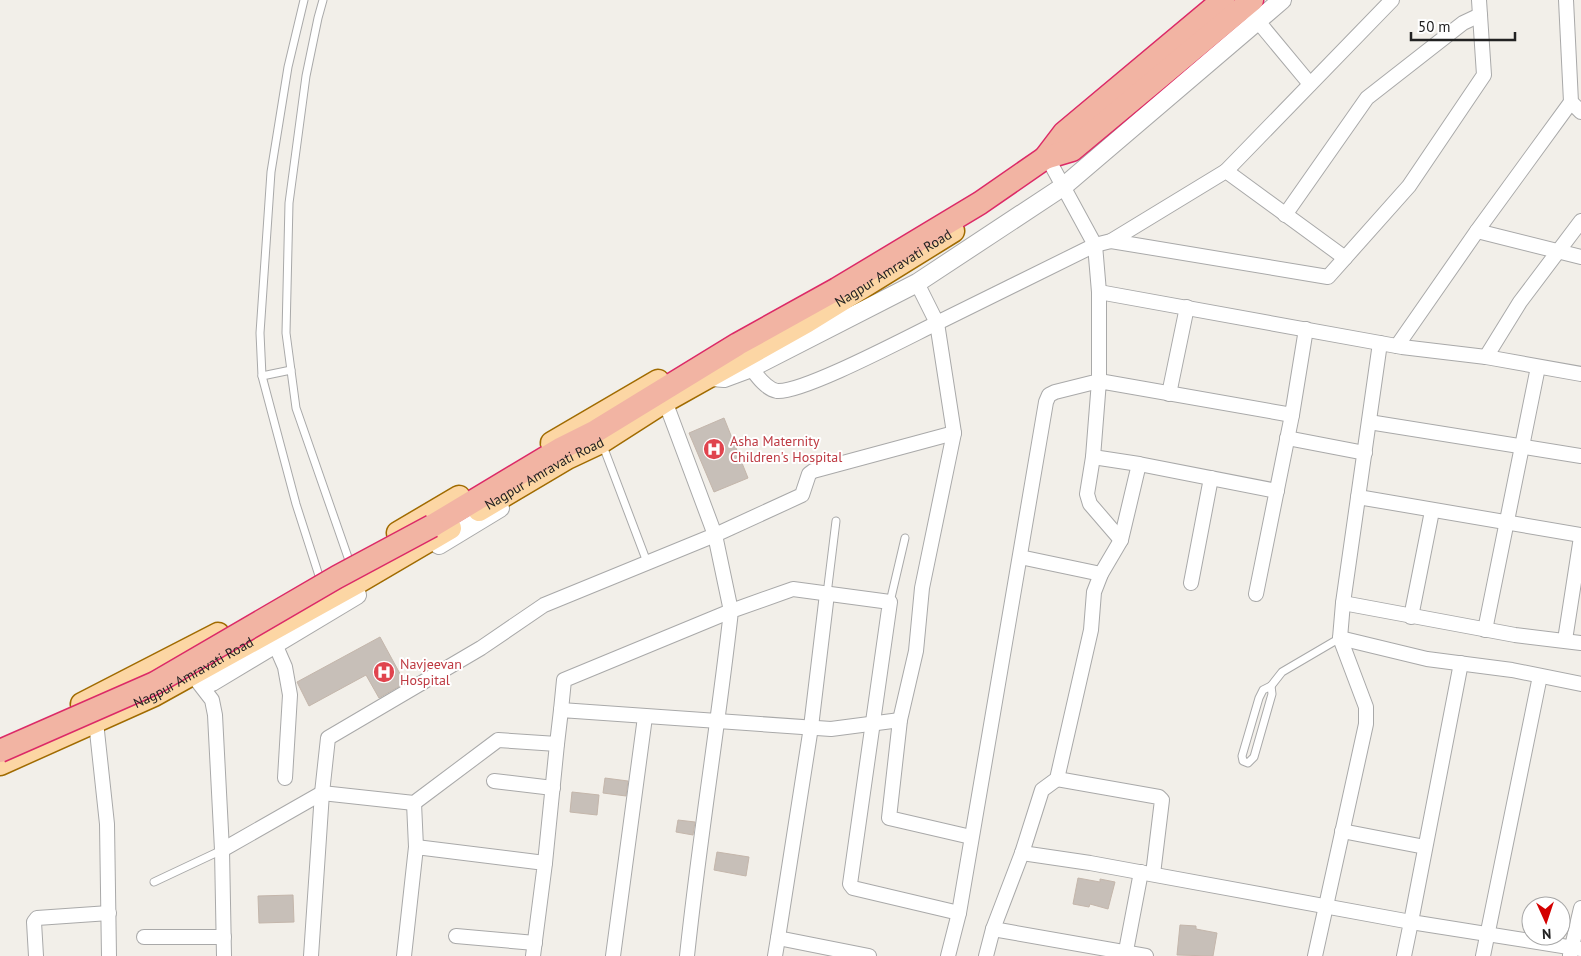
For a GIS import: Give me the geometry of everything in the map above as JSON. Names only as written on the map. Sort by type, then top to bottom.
[{"type":"highway","name":"Nagpur Amravati Road","points":[[1049,162],[1068,142],[1223,0]]},
{"type":"highway","name":"Nagpur Amravati Road","points":[[1068,142],[1252,9]]},
{"type":"highway","points":[[0,751],[155,682],[337,577],[432,526],[562,448],[596,431],[738,344],[837,289],[1049,162]]},
{"type":"main road","name":"Nagpur Amravati Road","points":[[0,743],[153,669],[231,628],[319,576],[350,561],[945,212],[1068,142]]},
{"type":"main road","name":"Nagpur Amravati Road","points":[[0,764],[96,722],[360,587],[567,458],[601,442],[665,401],[806,322],[909,260],[1049,162]]},
{"type":"street","points":[[706,377],[724,378],[750,368],[917,283],[1064,186],[1252,9],[1282,0]]},
{"type":"street","points":[[750,368],[768,387],[776,391],[789,389],[837,371],[1095,246],[1110,241],[1226,172],[1392,0]]},
{"type":"street","points":[[1110,241],[1328,277],[1409,186],[1484,75],[1480,0]]},
{"type":"street","points":[[1398,346],[1477,231],[1576,107],[1566,0]]},
{"type":"street","points":[[1252,9],[1310,84]]},
{"type":"street","points":[[1285,215],[1367,98],[1463,23],[1480,15]]},
{"type":"street","points":[[1049,162],[1064,186],[1095,246],[1098,292],[1099,381],[1088,494],[1090,504],[1122,540]]},
{"type":"street","points":[[1226,172],[1345,258]]},
{"type":"street","points":[[1486,357],[1520,302],[1581,223]]},
{"type":"street","points":[[1477,231],[1581,257]]},
{"type":"street","points":[[917,283],[937,323],[954,433],[922,588],[916,651],[900,720],[889,818],[971,837]]},
{"type":"street","points":[[1098,292],[1187,306],[1398,346],[1486,357],[1538,367],[1579,370]]},
{"type":"street","points":[[1169,394],[1187,306]]},
{"type":"street","points":[[1256,594],[1292,415],[1306,329]]},
{"type":"street","points":[[1316,956],[1325,907],[1366,724],[1366,707],[1340,638],[1343,602],[1380,343]]},
{"type":"street","points":[[1485,630],[1538,367]]},
{"type":"street","points":[[948,956],[959,912],[1049,395],[1099,381],[1292,415]]},
{"type":"street","points":[[665,401],[688,458],[715,535],[731,611],[719,722],[696,866],[687,956]]},
{"type":"street","points":[[1369,422],[1581,456]]},
{"type":"street","points":[[310,956],[322,792],[328,738],[481,648],[544,606],[715,535],[802,495],[809,474],[813,471],[954,433]]},
{"type":"street","points":[[1287,438],[1365,453]]},
{"type":"street","points":[[1093,457],[1140,464],[1277,491]]},
{"type":"street","points":[[986,956],[1042,790],[1056,779],[1091,630],[1094,592],[1101,574],[1122,540],[1140,464]]},
{"type":"street","points":[[1191,583],[1211,478]]},
{"type":"street","points":[[1358,497],[1581,536],[1578,577],[1565,640]]},
{"type":"street","points":[[1411,617],[1432,511]]},
{"type":"street","points":[[1020,557],[1101,574]]},
{"type":"street","points":[[456,936],[534,949],[564,680],[731,611],[794,589],[890,602],[850,884],[853,888],[959,912]]},
{"type":"street","points":[[776,956],[811,727],[827,594]]},
{"type":"street","points":[[1343,602],[1411,617],[1485,630],[1581,643]]},
{"type":"street","points":[[195,673],[207,684],[212,682],[275,644],[328,604]]},
{"type":"street","points":[[1340,638],[1428,659],[1581,684]]},
{"type":"street","points":[[275,644],[285,666],[290,695],[285,778]]},
{"type":"street","points":[[1404,956],[1461,664]]},
{"type":"street","points":[[195,673],[212,700],[215,715],[222,850],[224,956]]},
{"type":"street","points":[[1483,956],[1540,676]]},
{"type":"street","points":[[561,710],[831,728],[900,720]]},
{"type":"street","points":[[613,956],[645,717]]},
{"type":"street","points":[[96,722],[107,824],[109,956]]},
{"type":"street","points":[[222,850],[322,792],[414,803],[498,740],[557,744]]},
{"type":"street","points":[[1056,779],[1159,797],[1162,800],[1147,873],[1125,954]]},
{"type":"street","points":[[494,781],[553,788]]},
{"type":"street","points":[[404,956],[416,847],[414,803]]},
{"type":"street","points":[[1342,831],[1426,847]]},
{"type":"street","points":[[416,847],[545,863]]},
{"type":"street","points":[[1022,853],[1147,873],[1411,922],[1487,932],[1574,951],[1581,908]]},
{"type":"street","points":[[36,956],[34,922],[36,918],[109,913]]},
{"type":"street","points":[[994,929],[1125,954],[1146,956]]},
{"type":"street","points":[[144,937],[224,937]]},
{"type":"street","points":[[778,938],[838,953],[868,956]]},
{"type":"lane","points":[[304,0],[288,67],[271,172],[260,332],[262,376],[296,504],[328,604]]},
{"type":"lane","points":[[323,0],[306,76],[289,203],[286,333],[296,408],[360,587]]},
{"type":"lane","points":[[262,376],[290,370]]},
{"type":"lane","points":[[601,442],[647,562]]},
{"type":"lane","points":[[827,594],[836,521]]},
{"type":"lane","points":[[890,602],[905,538]]},
{"type":"lane","points":[[1270,686],[1272,694],[1257,748],[1252,761],[1248,763],[1243,761],[1242,756],[1263,690],[1270,686],[1282,672],[1340,638]]},
{"type":"lane","points":[[154,882],[222,850]]},
{"type":"building","points":[[724,418],[748,478],[714,492],[689,433]]},
{"type":"building","points":[[380,637],[405,683],[379,698],[366,675],[309,706],[297,682]]},
{"type":"building","points":[[605,778],[628,781],[626,796],[603,793]]},
{"type":"building","points":[[572,792],[599,795],[597,815],[570,812]]},
{"type":"building","points":[[678,820],[695,822],[693,835],[676,832]]},
{"type":"building","points":[[717,852],[749,857],[746,876],[714,870]]},
{"type":"building","points":[[1078,878],[1100,882],[1100,879],[1115,882],[1108,909],[1090,904],[1089,907],[1073,904]]},
{"type":"building","points":[[293,895],[294,922],[259,923],[258,896]]},
{"type":"building","points":[[1180,925],[1196,926],[1196,929],[1217,933],[1213,956],[1177,955]]},
{"type":"place","name":"Asha Maternity Children's Hospital","points":[[714,449]]},
{"type":"place","name":"Navjeevan Hospital","points":[[384,672]]}]
